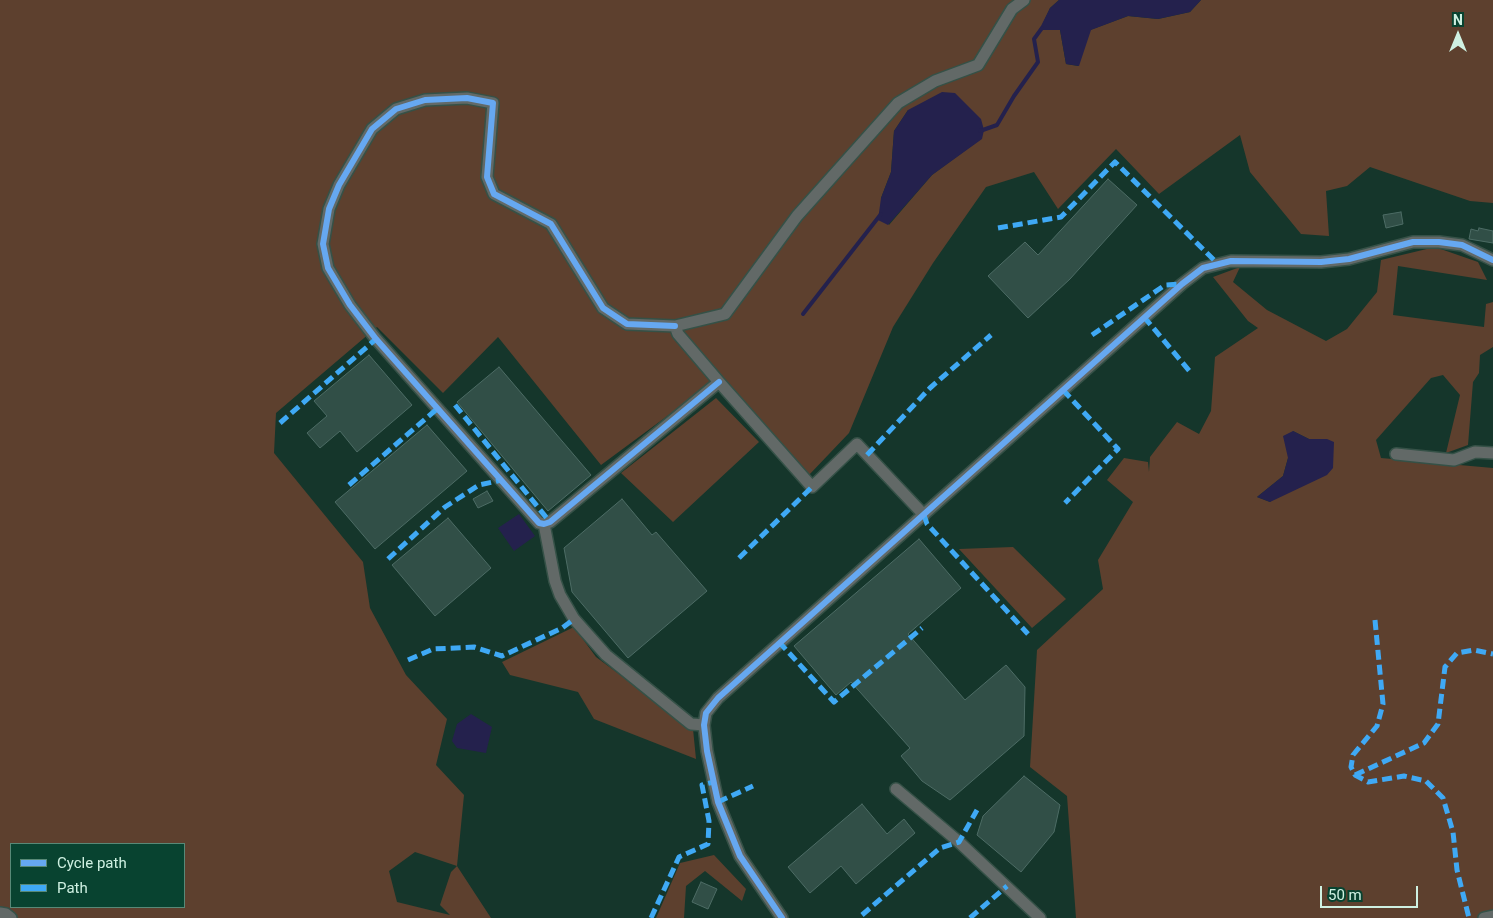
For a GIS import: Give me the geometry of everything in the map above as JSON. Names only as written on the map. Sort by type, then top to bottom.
[{"type":"street","points":[[719,382],[550,522],[539,523],[376,339],[350,306],[328,268],[323,244],[329,210],[339,185],[372,129],[396,109],[426,100],[467,98],[493,103],[487,177],[494,194],[551,224],[603,308],[627,324],[675,326],[725,314],[798,216],[898,102],[935,80],[978,65],[1012,9],[1024,0]]},
{"type":"street","points":[[782,918],[740,856],[718,802],[707,751],[704,725],[706,713],[718,698],[1175,289],[1203,268],[1231,261],[1321,262],[1349,259],[1413,242],[1439,242],[1462,245],[1493,260]]},
{"type":"street","points":[[675,326],[678,334],[812,487],[857,444],[924,515]]},
{"type":"street","points":[[1396,454],[1454,460],[1475,452],[1493,453]]},
{"type":"street","points":[[544,524],[555,581],[560,595],[574,619],[606,655],[691,724],[704,725]]},
{"type":"street","points":[[896,789],[959,842],[1040,918]]},
{"type":"street","points":[[0,913],[6,914],[10,918]]},
{"type":"street","points":[[1484,918],[1493,916]]},
{"type":"shaded area","points":[[0,0],[1059,0],[1050,8],[1040,30],[1060,30],[1066,64],[1078,66],[1090,30],[1128,16],[1158,19],[1190,12],[1201,0],[1493,0],[1493,203],[1470,201],[1370,167],[1347,186],[1326,191],[1329,236],[1301,234],[1250,172],[1240,135],[1159,194],[1116,149],[1058,209],[1034,172],[986,187],[933,263],[893,327],[849,433],[809,475],[727,382],[712,383],[601,465],[498,337],[443,393],[377,327],[276,413],[274,453],[363,562],[370,608],[406,675],[447,719],[436,765],[464,795],[457,866],[491,918],[0,918]],"holes":[[[908,110],[982,138],[932,175],[889,225],[881,198],[891,172],[894,131]],[[415,852],[457,866],[451,872],[440,905],[450,915],[397,902],[389,871]]]},
{"type":"shaded area","points":[[1059,0],[1201,0],[1190,12],[1158,19],[1128,16],[1091,30],[1079,66],[1066,64],[1060,30],[1039,30],[1050,8]]},
{"type":"shaded area","points":[[942,92],[955,93],[981,119],[984,130],[982,139],[932,175],[888,225],[878,220],[881,198],[891,172],[894,131],[908,110]]},
{"type":"shaded area","points":[[1435,247],[1478,262],[1487,280],[1398,266],[1393,315],[1484,327],[1486,304],[1493,302],[1493,347],[1480,355],[1479,373],[1473,382],[1468,445],[1446,453],[1460,395],[1443,375],[1431,378],[1376,440],[1381,458],[1493,468],[1493,918],[1076,918],[1067,796],[1030,767],[1037,650],[1103,589],[1098,560],[1133,502],[1107,480],[1124,458],[1148,462],[1149,472],[1150,457],[1177,422],[1199,434],[1211,411],[1215,357],[1258,328],[1248,321],[1213,277],[1240,267],[1233,282],[1267,310],[1326,341],[1347,329],[1377,292],[1381,260]],"holes":[[[1293,431],[1309,439],[1327,439],[1270,502],[1257,497],[1283,476]]]},
{"type":"shaded area","points":[[716,398],[759,442],[673,522],[621,473]]},
{"type":"shaded area","points":[[1293,431],[1309,439],[1327,439],[1334,442],[1333,468],[1327,475],[1270,502],[1257,497],[1283,476],[1288,458],[1283,436]]},
{"type":"shaded area","points":[[519,514],[535,536],[514,551],[498,528]]},
{"type":"shaded area","points":[[1013,547],[1066,599],[1032,628],[959,549]]},
{"type":"shaded area","points":[[574,627],[596,657],[693,729],[696,759],[594,719],[578,692],[510,675],[502,662]]},
{"type":"shaded area","points":[[471,714],[492,727],[486,753],[457,748],[452,741],[457,724]]},
{"type":"shaded area","points":[[714,855],[746,889],[742,901],[705,871],[686,886],[684,918],[656,918],[680,863]]},
{"type":"building","points":[[1108,179],[1137,205],[1070,279],[1028,318],[988,276],[1025,242],[1038,255]]},
{"type":"building","points":[[1401,212],[1403,224],[1386,228],[1383,215]]},
{"type":"building","points":[[1479,228],[1493,231],[1493,243],[1469,239],[1471,229],[1478,231]]},
{"type":"building","points":[[369,355],[412,405],[357,452],[340,431],[320,448],[307,433],[327,416],[314,401]]},
{"type":"building","points":[[499,367],[591,475],[548,511],[457,402]]},
{"type":"building","points":[[427,425],[467,471],[375,549],[335,502]]},
{"type":"building","points":[[487,491],[493,501],[478,508],[473,499]]},
{"type":"building","points":[[622,499],[652,535],[656,532],[707,591],[628,658],[572,592],[564,548]]},
{"type":"building","points":[[448,518],[491,568],[435,616],[392,565]]},
{"type":"building","points":[[919,539],[961,588],[908,634],[965,700],[1006,665],[1025,687],[1024,736],[950,800],[922,781],[901,756],[910,748],[851,682],[836,695],[794,646]]},
{"type":"building","points":[[1024,776],[1060,805],[1054,832],[1021,872],[977,835],[983,816]]},
{"type":"building","points":[[862,804],[887,834],[904,819],[915,833],[856,884],[841,866],[810,893],[788,867]]},
{"type":"building","points":[[701,882],[717,889],[708,909],[692,902]]},
{"type":"waterway","points":[[980,131],[997,125],[1014,96],[1038,62],[1034,39],[1042,28]]},
{"type":"waterway","points":[[803,314],[881,214]]},
{"type":"marked path","points":[[998,228],[1061,217],[1115,162],[1217,263]]},
{"type":"marked path","points":[[1092,335],[1165,285],[1182,284]]},
{"type":"marked path","points":[[1144,317],[1192,374]]},
{"type":"marked path","points":[[867,455],[930,388],[991,335]]},
{"type":"marked path","points":[[280,423],[376,339]]},
{"type":"marked path","points":[[1063,390],[1118,449],[1065,503]]},
{"type":"marked path","points":[[455,405],[550,522]]},
{"type":"marked path","points":[[349,485],[438,408]]},
{"type":"marked path","points":[[388,559],[445,507],[479,485],[502,480]]},
{"type":"marked path","points":[[739,558],[812,487]]},
{"type":"marked path","points":[[924,515],[927,524],[1028,634]]},
{"type":"marked path","points":[[408,660],[433,649],[474,647],[502,656],[562,628],[574,619]]},
{"type":"marked path","points":[[1375,620],[1383,704],[1377,726],[1353,755],[1351,767],[1355,775],[1368,782],[1404,776],[1426,781],[1443,798],[1453,832],[1457,870],[1469,918]]},
{"type":"marked path","points":[[779,642],[834,702],[922,628]]},
{"type":"marked path","points":[[1355,775],[1424,743],[1438,724],[1445,667],[1457,653],[1474,650],[1493,654]]},
{"type":"marked path","points":[[651,918],[679,857],[708,844],[709,821],[702,785],[714,782]]},
{"type":"marked path","points":[[718,802],[753,786]]},
{"type":"marked path","points":[[862,915],[940,848],[959,842],[977,810]]},
{"type":"marked path","points":[[970,918],[1007,886]]},
{"type":"cycle path","points":[[675,326],[627,324],[603,308],[551,224],[494,194],[487,177],[493,103],[467,98],[425,100],[396,109],[372,129],[339,185],[329,209],[323,244],[328,268],[350,305],[376,339],[539,523],[550,522],[719,382]]},
{"type":"cycle path","points":[[782,918],[740,856],[718,802],[707,751],[704,725],[706,713],[718,698],[1182,284],[1203,268],[1231,261],[1321,262],[1349,259],[1413,242],[1439,242],[1462,245],[1493,260]]}]
